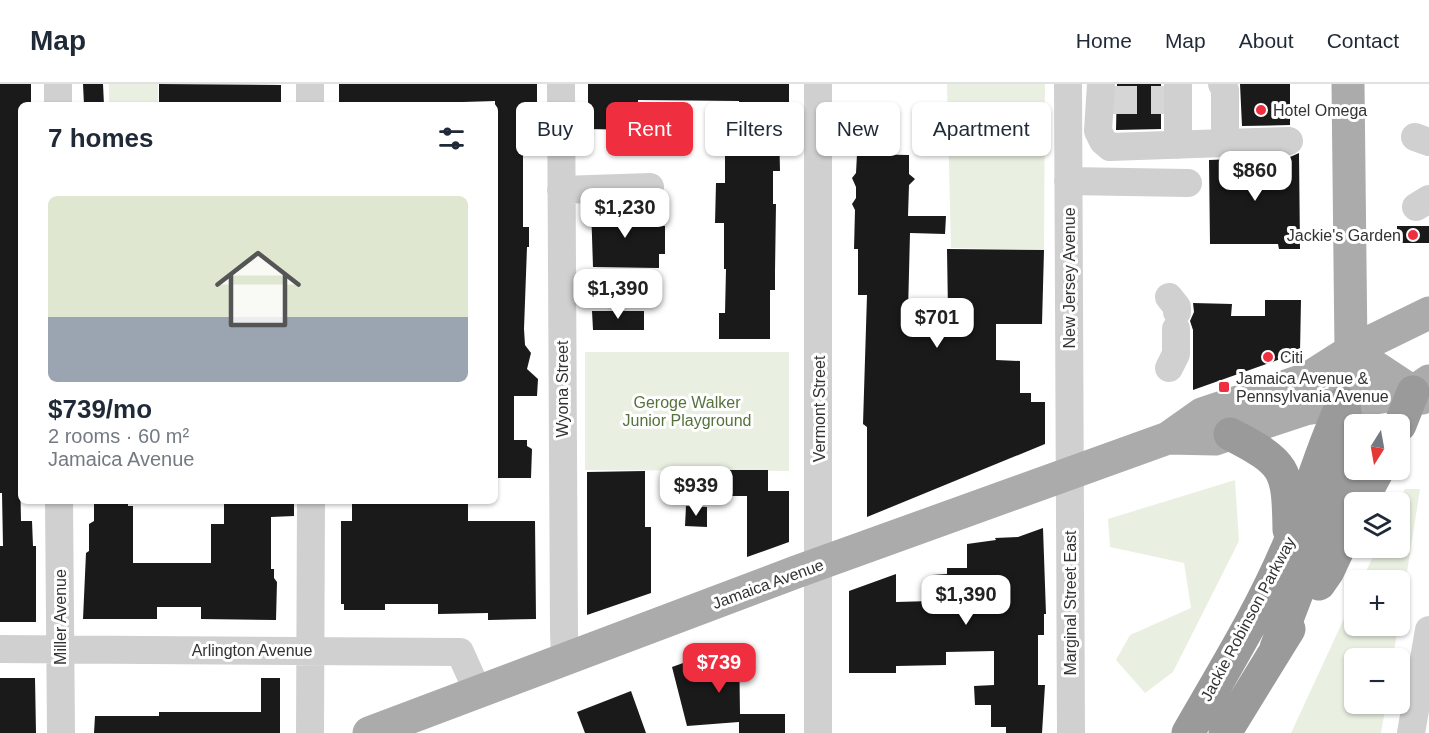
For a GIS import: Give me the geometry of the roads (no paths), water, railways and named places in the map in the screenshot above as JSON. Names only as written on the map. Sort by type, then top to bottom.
[{"type":"highway","points":[[1408,414],[1424,392]]},
{"type":"highway","points":[[1276,648],[1335,496],[1348,456],[1348,433],[1343,403]]},
{"type":"highway","name":"Jackie Robinson Parkway","points":[[1188,733],[1273,579],[1290,543],[1322,452],[1343,403]]},
{"type":"highway","points":[[1230,434],[1269,457],[1285,478],[1290,543]]},
{"type":"highway","points":[[1225,733],[1276,648],[1328,570],[1344,537]]},
{"type":"main road","points":[[1343,403],[1351,351],[1348,84]]},
{"type":"main road","name":"Jamaica Avenue","points":[[369,733],[1069,472],[1168,438],[1202,414],[1307,379],[1351,351],[1429,313]]},
{"type":"main road","points":[[1351,351],[1424,392]]},
{"type":"main road","name":"Jamaica Avenue","points":[[1168,438],[1215,438],[1305,409],[1424,392]]},
{"type":"street","points":[[58,84],[58,102]]},
{"type":"street","points":[[310,84],[310,102]]},
{"type":"street","name":"Wyona Street","points":[[561,84],[566,659]]},
{"type":"street","name":"Vermont Street","points":[[818,84],[818,733]]},
{"type":"street","name":"New Jersey Avenue","points":[[1068,84],[1069,472]]},
{"type":"street","points":[[1222,84],[1225,90],[1225,143]]},
{"type":"street","points":[[1174,95],[1178,145]]},
{"type":"street","points":[[1068,112],[1102,99],[1098,130],[1103,141],[1110,147],[1289,141]]},
{"type":"street","points":[[1068,181],[1188,183]]},
{"type":"street","points":[[561,190],[650,187]]},
{"type":"street","points":[[1169,368],[1176,354],[1174,313]]},
{"type":"street","name":"Marginal Street East","points":[[1069,472],[1071,733]]},
{"type":"street","name":"Miller Avenue","points":[[59,504],[61,733]]},
{"type":"street","points":[[310,733],[311,504]]},
{"type":"street","points":[[1411,733],[1429,630]]},
{"type":"street","name":"Arlington Avenue","points":[[0,649],[460,652],[478,692]]},
{"type":"tunnel","points":[[1109,100],[1168,100]]},
{"type":"place","name":"Hotel Omega","points":[[1261,110]]},
{"type":"place","name":"Jackie's Garden","points":[[1413,235]]},
{"type":"place","name":"Citi","points":[[1268,357]]},
{"type":"place","name":"Jamaica Avenue & Pennsylvania Avenue","points":[[1224,387]]},
{"type":"park label","name":"Geroge Walker Junior Playground","points":[[687,411]]}]
